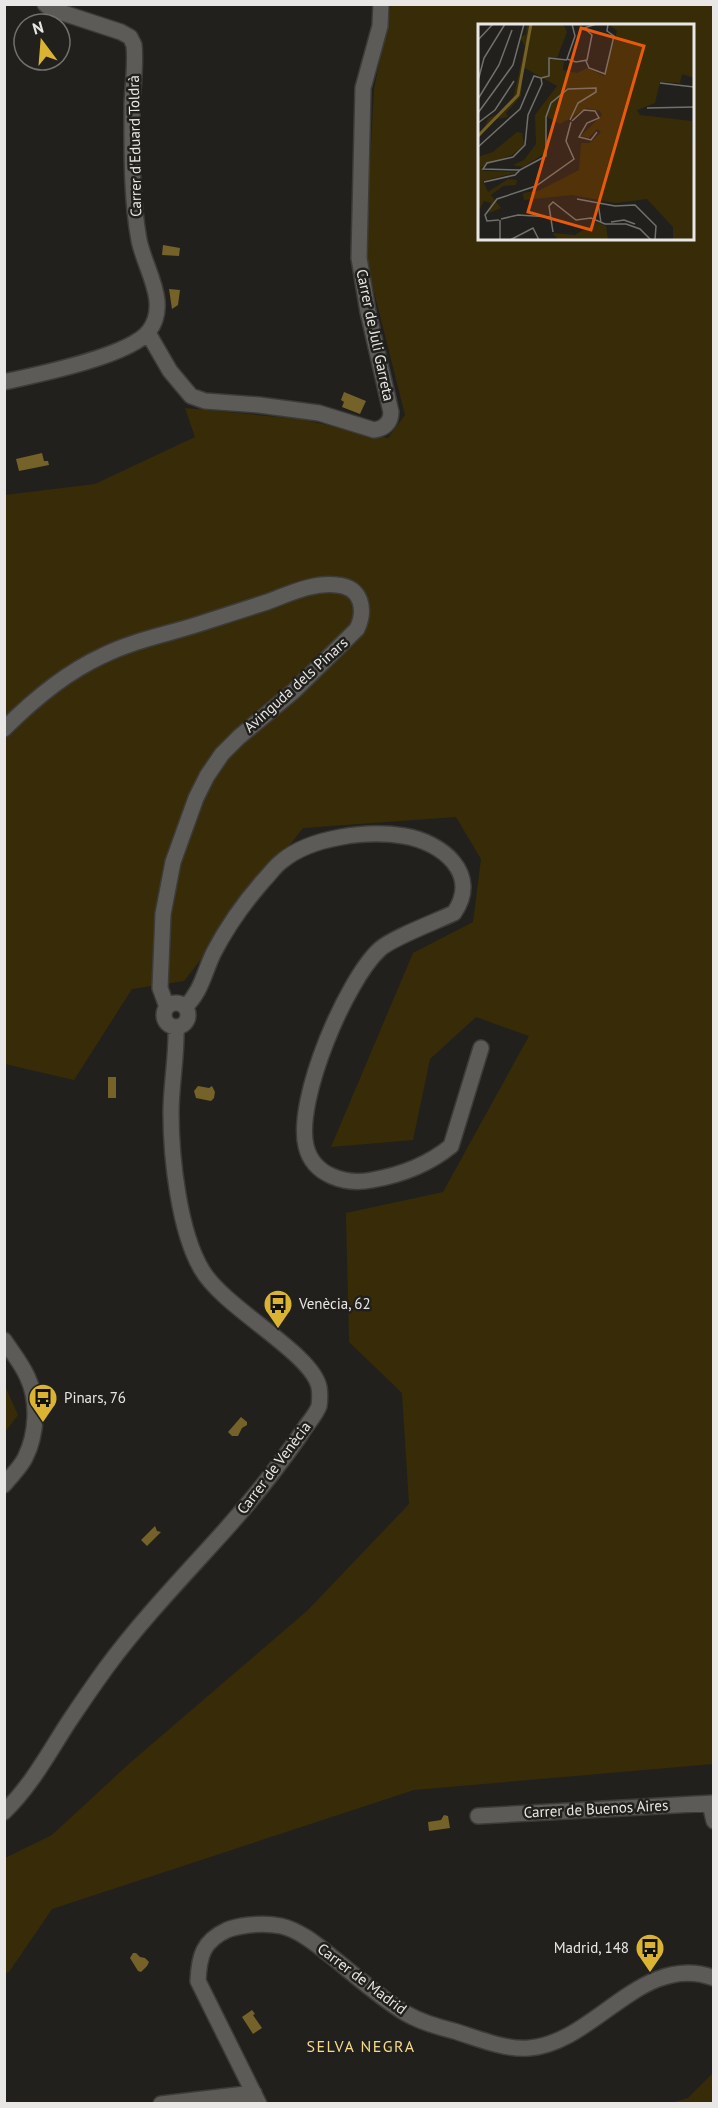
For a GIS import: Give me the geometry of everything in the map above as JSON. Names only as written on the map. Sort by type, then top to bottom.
[{"type":"street","name":"Carrer d'Eduard Toldrà","points":[[45,4],[51,9],[122,32],[130,37],[134,45],[134,200],[140,243],[158,303],[157,318],[148,333]]},
{"type":"street","name":"Carrer de Juli Garreta","points":[[148,333],[180,384],[191,396],[206,401],[259,405],[319,414],[374,430],[380,429],[389,422],[391,412],[358,258],[363,88],[380,26],[381,4]]},
{"type":"street","points":[[4,382],[50,372],[114,352],[148,333]]},
{"type":"street","name":"Avinguda dels Pinars","points":[[4,729],[53,685],[79,668],[103,655],[140,641],[315,586],[340,585],[354,592],[360,600],[363,609],[362,620],[357,629],[294,691],[228,749],[207,776],[196,798],[173,862],[163,914],[160,988],[167,1006]]},
{"type":"street","points":[[184,1007],[201,987],[214,952],[238,910],[281,861],[303,848],[344,837],[405,836],[430,844],[456,864],[462,875],[464,890],[462,903],[454,913],[382,947],[353,984],[327,1039],[312,1086],[305,1130],[306,1146],[311,1158],[338,1180],[361,1182],[379,1179],[423,1165],[440,1155],[451,1146],[481,1048]]},
{"type":"street","points":[[174,1003],[184,1007],[188,1014],[186,1021],[176,1027],[168,1024],[164,1018],[167,1006],[174,1003]]},
{"type":"street","name":"Carrer de Venècia","points":[[4,1812],[37,1775],[69,1722],[145,1618],[242,1512],[283,1460],[318,1408],[320,1395],[314,1374],[303,1361],[223,1296],[202,1271],[188,1239],[172,1137],[171,1111],[177,1053],[176,1027]]},
{"type":"street","points":[[4,1340],[28,1376],[33,1393],[35,1421],[24,1461],[4,1485]]},
{"type":"street","points":[[712,1803],[714,1821]]},
{"type":"street","name":"Carrer de Buenos Aires","points":[[478,1816],[712,1803]]},
{"type":"street","name":"Carrer de Madrid","points":[[257,2098],[198,1981],[198,1964],[205,1946],[218,1934],[233,1927],[257,1924],[282,1926],[310,1939],[408,2015],[453,2031],[508,2046],[528,2048],[559,2040],[630,1994],[669,1976],[696,1972],[714,1978]]},
{"type":"street","points":[[161,2103],[257,2098]]},
{"type":"shaded area","points":[[391,5],[713,5],[713,1764],[414,1790],[52,1909],[9,1972],[5,1973],[5,1858],[52,1835],[131,1762],[307,1611],[409,1504],[402,1393],[349,1342],[346,1213],[443,1192],[529,1036],[476,1017],[430,1059],[413,1140],[331,1147],[413,953],[473,922],[481,859],[456,817],[303,828],[184,981],[132,989],[74,1080],[5,1064],[5,495],[95,484],[195,437],[185,408],[299,419],[388,438],[405,415],[365,256],[374,89]]},
{"type":"shaded area","points":[[163,245],[180,248],[179,256],[162,255]]},
{"type":"shaded area","points":[[169,289],[180,290],[178,305],[172,309]]},
{"type":"shaded area","points":[[344,392],[366,401],[360,414],[342,407],[344,402],[341,400]]},
{"type":"shaded area","points":[[42,453],[44,461],[48,461],[49,465],[19,471],[16,459]]},
{"type":"shaded area","points":[[108,1077],[116,1077],[116,1098],[108,1098]]},
{"type":"shaded area","points":[[198,1086],[209,1088],[212,1086],[215,1092],[214,1098],[211,1101],[196,1098],[194,1091]]},
{"type":"shaded area","points":[[4,1384],[18,1415],[5,1432],[4,1432]]},
{"type":"shaded area","points":[[241,1417],[247,1425],[242,1428],[238,1436],[232,1436],[228,1432]]},
{"type":"shaded area","points":[[155,1526],[157,1531],[161,1532],[147,1546],[141,1540]]},
{"type":"shaded area","points":[[444,1815],[448,1816],[450,1828],[429,1831],[428,1822],[441,1820]]},
{"type":"shaded area","points":[[133,1953],[149,1962],[141,1972],[130,1958]]},
{"type":"shaded area","points":[[252,2010],[262,2028],[253,2034],[242,2017]]},
{"type":"shaded area","points":[[713,2073],[713,2103],[671,2103],[688,2098]]},
{"type":"place","name":"Venècia, 62","points":[[278,1330]]},
{"type":"place","name":"Pinars, 76","points":[[43,1424]]},
{"type":"place","name":"Madrid, 148","points":[[650,1974]]},
{"type":"district","name":"SELVA NEGRA","points":[[361,2046]]}]
